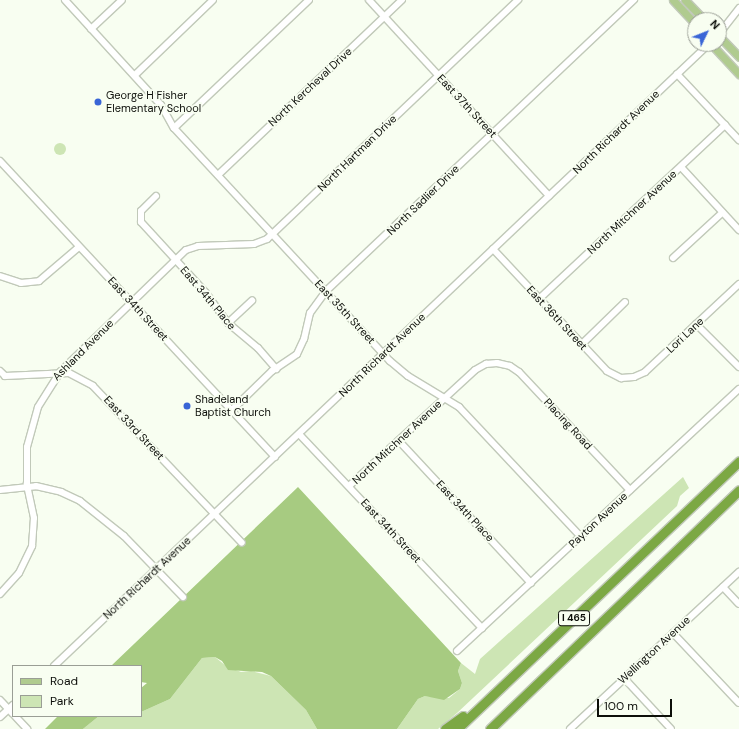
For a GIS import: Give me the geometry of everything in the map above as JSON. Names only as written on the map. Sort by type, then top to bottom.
[{"type":"highway","name":"I 465","points":[[457,729],[482,703],[688,512],[739,461]]},
{"type":"highway","name":"I 465","points":[[490,729],[739,490]]},
{"type":"highway","points":[[445,729],[482,703]]},
{"type":"main road","points":[[673,0],[687,15]]},
{"type":"main road","points":[[685,0],[696,12]]},
{"type":"main road","points":[[727,44],[739,58]]},
{"type":"main road","points":[[718,52],[739,74]]},
{"type":"street","name":"East 35th Street","points":[[65,0],[161,105],[174,128],[384,354],[408,376],[446,397],[466,414],[580,536]]},
{"type":"street","points":[[92,29],[122,0]]},
{"type":"street","points":[[135,76],[213,0]]},
{"type":"street","points":[[174,128],[309,0]]},
{"type":"street","name":"East 37th Street","points":[[369,0],[549,196]]},
{"type":"street","name":"North Kercheval Drive","points":[[218,175],[402,0]]},
{"type":"street","name":"North Hartman Drive","points":[[175,260],[186,250],[196,246],[254,244],[263,241],[518,0]]},
{"type":"street","name":"North Sadlier Drive","points":[[232,410],[276,368],[290,361],[299,350],[310,313],[326,292],[634,0]]},
{"type":"street","points":[[727,24],[739,8]]},
{"type":"street","name":"North Richardt Avenue","points":[[55,665],[701,52]]},
{"type":"street","points":[[677,74],[739,140]]},
{"type":"street","name":"North Mitchner Avenue","points":[[539,299],[725,125]]},
{"type":"street","name":"East 34th Street","points":[[0,161],[276,457]]},
{"type":"street","points":[[680,167],[739,230]]},
{"type":"street","name":"East 34th Place","points":[[156,196],[140,212],[142,224],[206,293],[228,323],[258,348],[276,368]]},
{"type":"street","points":[[673,258],[722,212]]},
{"type":"street","points":[[0,276],[21,283],[39,281],[79,247]]},
{"type":"street","name":"East 36th Street","points":[[493,249],[607,371],[626,378]]},
{"type":"street","name":"Ashland Avenue","points":[[0,594],[19,573],[32,546],[34,518],[28,486],[26,457],[32,424],[43,397],[60,372],[175,260]]},
{"type":"street","name":"Lori Lane","points":[[626,378],[643,373],[739,284]]},
{"type":"street","points":[[228,323],[252,301]]},
{"type":"street","points":[[582,344],[625,302]]},
{"type":"street","points":[[696,324],[739,368]]},
{"type":"street","name":"North Mitchner Avenue","points":[[349,486],[481,366],[503,363]]},
{"type":"street","name":"Placing Road","points":[[503,363],[519,372],[630,490]]},
{"type":"street","name":"East 33rd Street","points":[[0,371],[2,376],[60,372],[72,374],[96,388],[242,543]]},
{"type":"street","name":"Payton Avenue","points":[[457,651],[580,536],[710,418],[739,389]]},
{"type":"street","name":"East 34th Street","points":[[300,434],[482,628]]},
{"type":"street","name":"East 34th Place","points":[[399,440],[531,582]]},
{"type":"street","points":[[0,490],[28,486],[52,489],[80,501],[121,533],[183,597]]},
{"type":"street","name":"Wellington Avenue","points":[[574,728],[624,678],[739,572]]},
{"type":"street","points":[[723,587],[739,604]]},
{"type":"street","points":[[674,633],[739,703]]},
{"type":"street","points":[[624,678],[671,729]]},
{"type":"street","points":[[0,700],[12,711],[0,717]]},
{"type":"street","points":[[17,717],[27,729]]},
{"type":"green space","points":[[58,143],[62,143],[66,149],[62,155],[58,155],[54,151],[54,147]]},
{"type":"green space","points":[[683,477],[689,488],[680,496],[677,506],[457,713],[438,729],[397,729],[418,699],[425,696],[449,698],[460,689],[462,683],[458,671],[461,663],[475,674],[480,659]]},
{"type":"green space","points":[[298,487],[461,663],[458,671],[462,683],[460,689],[444,700],[425,696],[418,699],[397,729],[317,729],[306,710],[271,676],[262,672],[228,670],[222,661],[215,657],[202,658],[170,699],[142,712],[142,687],[147,683],[142,682],[142,665],[112,665]]},
{"type":"green space","points":[[215,657],[226,666],[241,672],[251,671],[271,676],[306,710],[317,729],[83,729],[98,717],[142,717],[142,712],[170,699],[202,658]]},
{"type":"green space","points":[[57,717],[98,717],[83,729],[45,729]]},
{"type":"place","name":"George H Fisher Elementary School","points":[[98,102]]},
{"type":"place","name":"Shadeland Baptist Church","points":[[187,406]]}]
